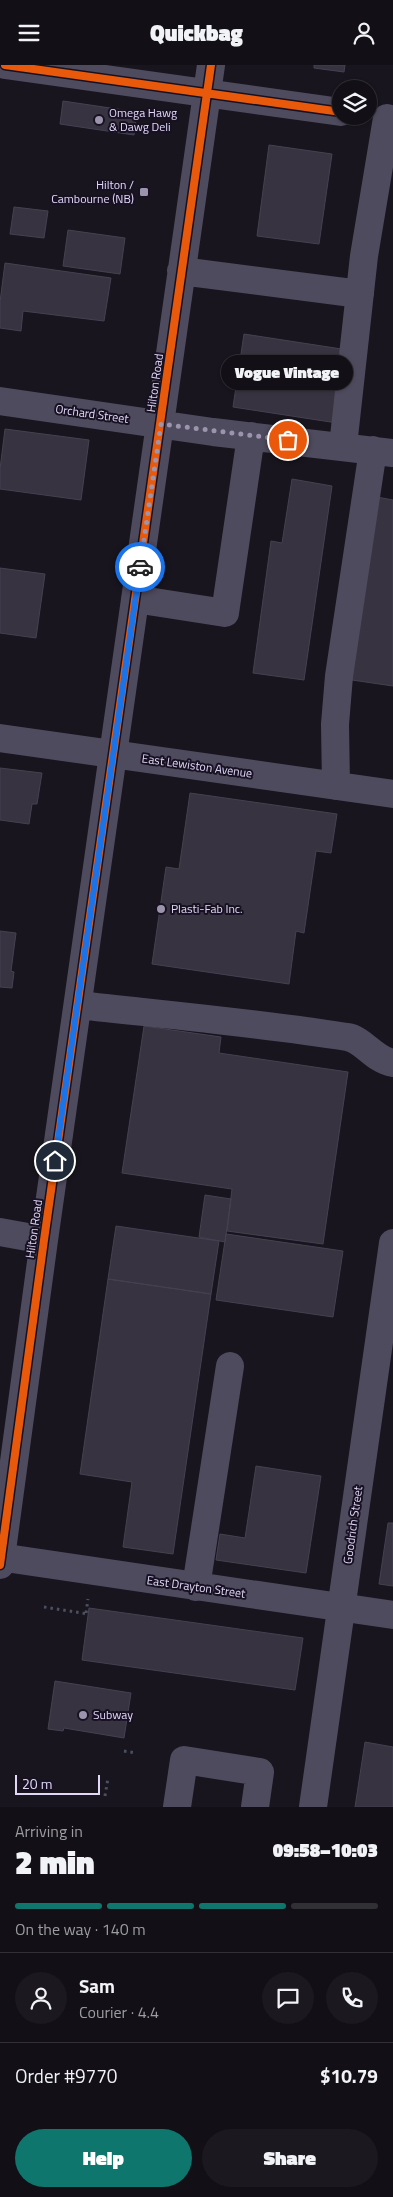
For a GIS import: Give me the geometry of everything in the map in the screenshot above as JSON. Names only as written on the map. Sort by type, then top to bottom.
[{"type":"street","points":[[5,65],[332,111]]},
{"type":"street","name":"Hilton Road","points":[[0,1560],[211,65]]},
{"type":"street","points":[[343,446],[364,256],[383,117]]},
{"type":"street","points":[[181,271],[360,294]]},
{"type":"street","name":"Orchard Street","points":[[0,401],[251,436],[383,452]]},
{"type":"street","points":[[135,599],[225,613],[251,436]]},
{"type":"street","points":[[336,787],[335,724],[339,676],[383,452]]},
{"type":"street","name":"East Lewiston Avenue","points":[[0,738],[393,794]]},
{"type":"street","points":[[78,1005],[151,1012],[351,1037],[384,1061],[393,1063]]},
{"type":"street","points":[[0,1232],[44,1240]]},
{"type":"street","name":"Goodrich Street","points":[[314,1807],[393,1243]]},
{"type":"street","points":[[196,1587],[230,1367]]},
{"type":"street","name":"East Drayton Street","points":[[0,1560],[393,1615]]},
{"type":"street","points":[[177,1807],[184,1760],[260,1772],[255,1807]]},
{"type":"path","points":[[44,1607],[88,1614]]},
{"type":"path","points":[[124,1751],[136,1753]]},
{"type":"path","points":[[105,1796],[108,1778]]},
{"type":"building","points":[[314,65],[345,65],[344,72],[314,68]]},
{"type":"building","points":[[63,101],[137,112],[134,135],[60,124]]},
{"type":"building","points":[[269,145],[332,154],[319,244],[257,236]]},
{"type":"building","points":[[14,207],[48,211],[44,238],[10,234]]},
{"type":"building","points":[[68,230],[125,238],[120,274],[63,266]]},
{"type":"building","points":[[5,263],[111,278],[104,321],[23,311],[21,331],[0,328],[0,302]]},
{"type":"building","points":[[244,334],[348,350],[337,423],[233,407]]},
{"type":"building","points":[[5,429],[89,440],[81,500],[0,489],[0,469]]},
{"type":"building","points":[[292,479],[332,486],[304,680],[253,673],[271,541],[282,543]]},
{"type":"building","points":[[377,497],[393,500],[393,686],[352,680]]},
{"type":"building","points":[[0,568],[45,574],[36,638],[0,633]]},
{"type":"building","points":[[0,768],[42,773],[37,804],[32,804],[29,824],[0,820]]},
{"type":"building","points":[[190,793],[337,814],[331,853],[316,851],[304,933],[296,931],[289,984],[152,964],[166,867],[179,869]]},
{"type":"building","points":[[0,931],[16,933],[11,971],[14,972],[12,988],[0,987]]},
{"type":"building","points":[[144,1026],[221,1037],[219,1053],[348,1072],[323,1244],[227,1231],[232,1189],[122,1173]]},
{"type":"building","points":[[205,1195],[231,1199],[225,1242],[199,1237]]},
{"type":"building","points":[[116,1226],[219,1241],[211,1294],[108,1279]]},
{"type":"building","points":[[226,1234],[343,1251],[333,1317],[216,1300]]},
{"type":"building","points":[[108,1279],[211,1294],[173,1554],[123,1547],[132,1482],[80,1474]]},
{"type":"building","points":[[256,1466],[321,1476],[306,1573],[216,1560],[220,1534],[245,1538]]},
{"type":"building","points":[[388,1523],[393,1523],[393,1586],[379,1584]]},
{"type":"building","points":[[89,1608],[303,1638],[295,1690],[82,1660]]},
{"type":"building","points":[[55,1681],[131,1693],[124,1738],[64,1728],[63,1731],[48,1729]]},
{"type":"building","points":[[365,1742],[393,1747],[393,1807],[355,1807]]},
{"type":"cycle path","points":[[5,65],[332,111]]},
{"type":"cycle path","points":[[0,1565],[44,1240],[211,65]]},
{"type":"way so far","points":[[140,567],[161,424],[288,440]]},
{"type":"place","name":"Omega Hawg & Dawg Deli","points":[[99,120]]},
{"type":"place","name":"Hilton / Cambourne (NB)","points":[[144,192]]},
{"type":"place","name":"Vogue Vintage","points":[[288,440]]},
{"type":"place","name":"Plasti-Fab Inc.","points":[[161,909]]},
{"type":"place","name":"Subway","points":[[83,1715]]},
{"type":"route","points":[[55,1161],[140,567]]}]
